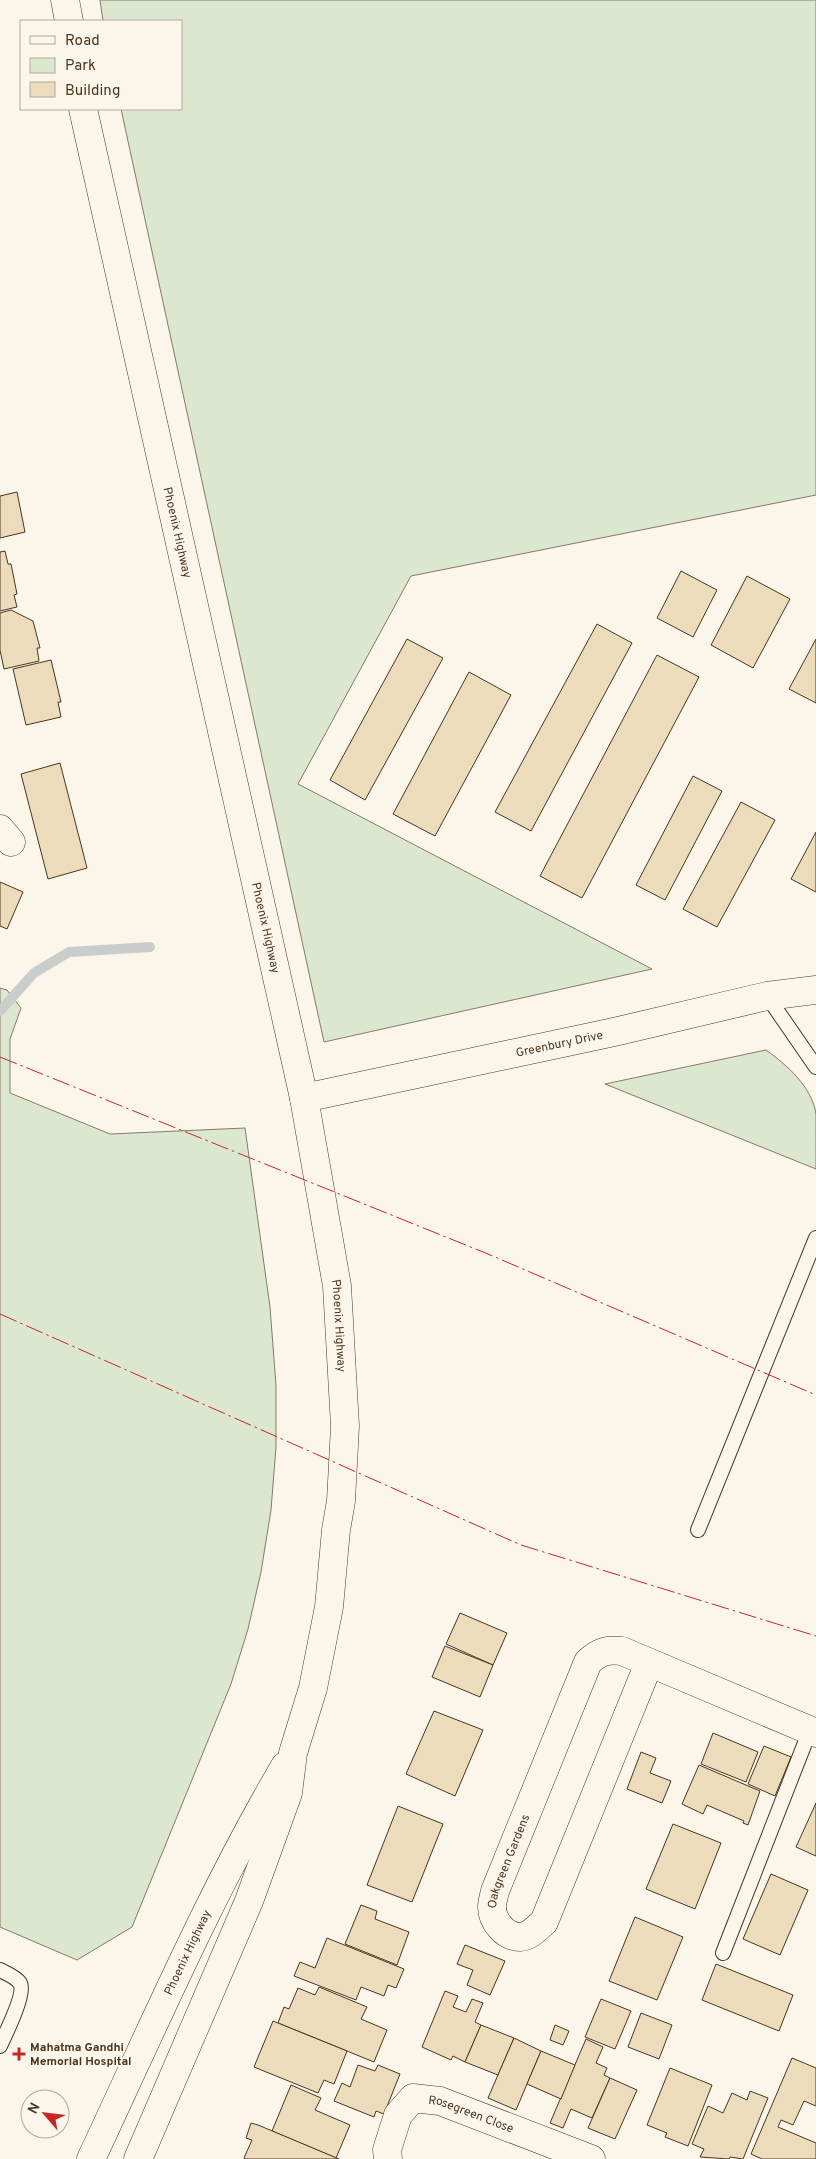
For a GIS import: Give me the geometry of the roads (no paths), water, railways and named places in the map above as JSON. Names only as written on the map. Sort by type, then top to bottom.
[{"type":"main road","points":[[65,0],[69,20]]},
{"type":"main road","name":"Phoenix Highway","points":[[84,110],[304,1098],[337,1286],[345,1426],[341,1502],[336,1530],[335,1556],[327,1617],[313,1688],[293,1752],[288,1792],[250,1900],[138,2159]]},
{"type":"main road","name":"Greenbury Drive","points":[[304,1098],[614,1032],[768,996],[816,990]]},
{"type":"main road","name":"Oakgreen Gardens","points":[[649,1663],[544,1922],[533,1932],[520,1937],[504,1932],[496,1922],[492,1907],[495,1891],[588,1662],[597,1653],[609,1650],[622,1651],[813,1732]]},
{"type":"main road","name":"Phoenix Highway","points":[[91,2159],[230,1867],[260,1808],[293,1752]]},
{"type":"main road","name":"Rosegreen Close","points":[[388,2159],[387,2150],[398,2115],[413,2098],[440,2101],[591,2159]]},
{"type":"lane","points":[[768,996],[816,1067]]},
{"type":"lane","points":[[698,1530],[816,1238]]},
{"type":"lane","points":[[723,1953],[813,1732]]},
{"type":"lane","points":[[0,1970],[19,1982],[21,1986],[20,1997],[0,2046]]},
{"type":"waterway","points":[[0,1011],[34,973],[69,952],[150,947]]},
{"type":"place","name":"Mahatma Gandhi Memorial Hospital","points":[[19,2054]]}]
